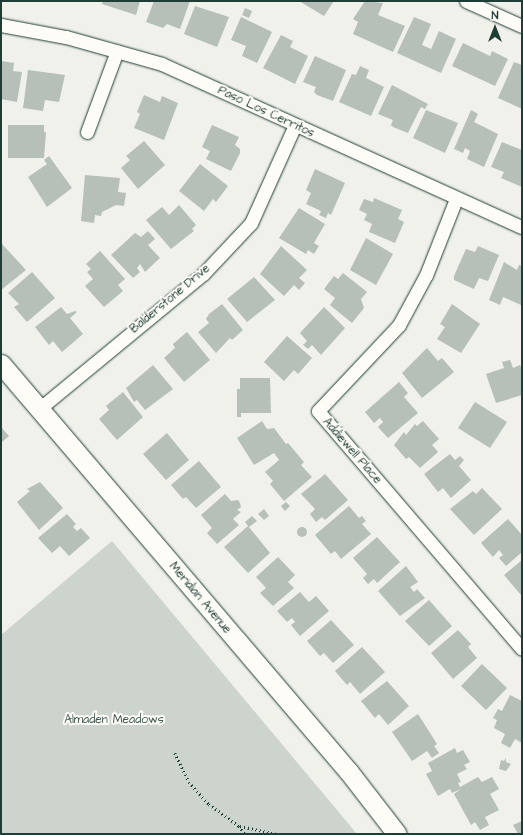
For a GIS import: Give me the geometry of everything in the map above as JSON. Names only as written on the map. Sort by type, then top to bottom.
[{"type":"street","points":[[466,1],[522,26]]},
{"type":"street","name":"Paso Los Cerritos","points":[[1,25],[66,37],[162,64],[456,199],[522,227]]},
{"type":"street","points":[[87,132],[117,51]]},
{"type":"street","name":"Balderstone Drive","points":[[39,409],[203,274],[251,223],[294,125]]},
{"type":"street","name":"Addiewell Place","points":[[456,199],[426,275],[399,325],[318,411],[522,649]]},
{"type":"street","name":"Meridian Avenue","points":[[1,364],[392,829],[404,834]]},
{"type":"path","points":[[175,753],[189,782],[209,804],[239,826],[245,834]]},
{"type":"path","points":[[239,826],[278,834]]},
{"type":"green space","name":"Almaden Meadows","points":[[112,541],[357,834],[1,834],[1,635]]},
{"type":"building","points":[[103,1],[140,1],[136,15],[102,4]]},
{"type":"building","points":[[154,1],[190,1],[180,29],[167,24],[163,28],[146,22]]},
{"type":"building","points":[[299,1],[334,1],[324,16]]},
{"type":"building","points":[[365,1],[383,3],[378,15],[405,26],[393,52],[353,34],[358,22],[353,19]]},
{"type":"building","points":[[195,6],[229,17],[217,47],[184,34]]},
{"type":"building","points":[[245,8],[252,11],[249,18],[242,15]]},
{"type":"building","points":[[241,17],[272,32],[257,63],[242,56],[246,46],[231,40]]},
{"type":"building","points":[[414,17],[431,24],[422,45],[431,49],[439,31],[456,39],[441,73],[397,53]]},
{"type":"building","points":[[281,35],[293,41],[290,47],[308,56],[295,84],[263,68]]},
{"type":"building","points":[[463,43],[490,56],[492,51],[508,59],[495,86],[452,66]]},
{"type":"building","points":[[315,56],[346,70],[333,101],[317,95],[314,92],[316,87],[303,82]]},
{"type":"building","points":[[1,61],[14,63],[13,71],[22,72],[17,102],[1,99]]},
{"type":"building","points":[[514,62],[522,65],[522,109],[498,98]]},
{"type":"building","points":[[360,66],[369,70],[366,78],[384,87],[371,116],[339,102],[352,74],[356,75]]},
{"type":"building","points":[[28,70],[65,75],[59,102],[45,100],[43,111],[23,108]]},
{"type":"building","points":[[392,85],[428,104],[425,109],[421,107],[408,133],[393,127],[391,125],[393,120],[378,114]]},
{"type":"building","points":[[144,95],[160,102],[162,96],[178,103],[164,140],[134,128],[140,114],[137,112]]},
{"type":"building","points":[[426,110],[458,123],[445,153],[413,138]]},
{"type":"building","points":[[471,110],[478,114],[474,122],[498,134],[484,167],[467,159],[470,151],[465,148],[463,153],[454,149]]},
{"type":"building","points":[[8,125],[44,125],[44,132],[46,132],[44,158],[8,158]]},
{"type":"building","points":[[212,125],[239,137],[235,145],[240,149],[240,153],[231,171],[206,159],[210,151],[202,147]]},
{"type":"building","points":[[144,141],[165,165],[138,189],[121,168],[130,160],[126,156]]},
{"type":"building","points":[[502,142],[522,150],[522,187],[501,178],[504,172],[491,167]]},
{"type":"building","points":[[49,156],[72,188],[47,207],[28,177],[47,164],[44,160]]},
{"type":"building","points":[[200,164],[228,186],[216,202],[213,199],[204,211],[179,191]]},
{"type":"building","points":[[315,169],[345,183],[331,215],[328,213],[326,218],[319,215],[321,211],[306,204],[311,193],[306,190]]},
{"type":"building","points":[[85,175],[120,178],[118,192],[126,193],[124,206],[116,205],[102,212],[101,216],[95,215],[94,223],[81,221]]},
{"type":"building","points":[[374,198],[402,210],[398,219],[404,222],[395,243],[369,232],[372,224],[364,220],[367,214],[359,210],[364,199],[373,202]]},
{"type":"building","points":[[179,205],[196,225],[192,229],[194,231],[171,249],[146,220],[162,207],[169,215]]},
{"type":"building","points":[[299,208],[325,224],[314,243],[319,246],[314,254],[308,250],[306,254],[279,238]]},
{"type":"building","points":[[148,231],[155,239],[148,245],[160,258],[145,272],[140,264],[137,268],[140,272],[133,278],[111,255],[135,233],[141,237]]},
{"type":"building","points":[[366,238],[393,254],[376,285],[350,270]]},
{"type":"building","points":[[2,244],[26,270],[1,290],[1,245]]},
{"type":"building","points":[[281,246],[307,270],[299,278],[305,283],[299,290],[294,285],[284,296],[260,274]]},
{"type":"building","points":[[478,246],[499,255],[488,281],[479,278],[474,289],[454,280],[454,276],[466,249],[475,252]]},
{"type":"building","points":[[100,251],[125,279],[118,285],[123,291],[104,307],[85,286],[93,279],[87,272],[91,269],[86,264]]},
{"type":"building","points":[[504,262],[517,270],[519,265],[522,266],[521,305],[503,297],[500,305],[489,300]]},
{"type":"building","points":[[32,272],[55,298],[27,322],[14,307],[19,304],[8,293]]},
{"type":"building","points":[[343,273],[367,292],[361,299],[364,308],[352,323],[330,305],[335,298],[324,289],[334,276],[338,279]]},
{"type":"building","points":[[254,277],[275,300],[247,322],[227,299]]},
{"type":"building","points":[[222,304],[243,330],[232,340],[230,338],[216,353],[198,332],[209,323],[206,319],[209,314]]},
{"type":"building","points":[[452,304],[480,324],[461,353],[437,339],[445,327],[440,324]]},
{"type":"building","points":[[61,307],[67,314],[75,311],[77,312],[70,318],[83,334],[62,352],[53,341],[49,345],[35,327]]},
{"type":"building","points":[[324,307],[345,328],[321,355],[312,345],[308,349],[303,345],[307,341],[300,333]]},
{"type":"building","points":[[187,332],[210,360],[184,382],[164,358],[175,348],[173,344]]},
{"type":"building","points":[[287,336],[312,358],[298,374],[294,370],[284,381],[264,362]]},
{"type":"building","points":[[427,348],[438,361],[442,358],[454,372],[422,398],[402,373]]},
{"type":"building","points":[[510,360],[513,368],[520,365],[522,369],[522,395],[496,403],[486,374],[504,368],[502,362]]},
{"type":"building","points":[[153,365],[173,389],[145,410],[137,400],[134,402],[126,388]]},
{"type":"building","points":[[240,378],[270,378],[271,413],[241,413],[241,417],[237,417],[237,389],[240,389]]},
{"type":"building","points":[[399,382],[408,393],[404,397],[418,413],[388,438],[378,427],[383,422],[380,418],[374,423],[365,412]]},
{"type":"building","points":[[123,392],[143,417],[117,440],[99,419],[109,410],[106,406]]},
{"type":"building","points":[[475,402],[507,422],[490,448],[458,428]]},
{"type":"building","points":[[262,421],[267,429],[274,428],[286,444],[288,443],[304,462],[301,465],[312,477],[284,501],[270,484],[273,481],[265,472],[279,460],[274,453],[254,465],[237,438]]},
{"type":"building","points":[[423,421],[439,439],[432,445],[438,452],[420,468],[409,457],[406,459],[394,445],[404,432],[406,435],[415,424],[417,426]]},
{"type":"building","points":[[1,427],[9,436],[1,443]]},
{"type":"building","points":[[167,433],[189,460],[166,480],[143,454]]},
{"type":"building","points":[[450,454],[455,460],[460,456],[464,460],[459,466],[471,480],[451,498],[443,488],[438,492],[424,474]]},
{"type":"building","points":[[199,461],[221,487],[196,508],[186,497],[183,499],[171,485]]},
{"type":"building","points":[[325,474],[348,500],[325,520],[322,517],[316,522],[310,514],[315,509],[301,494]]},
{"type":"building","points":[[40,482],[63,508],[39,530],[17,502],[30,491],[27,489]]},
{"type":"building","points":[[482,488],[502,509],[474,535],[450,509],[473,491],[476,494]]},
{"type":"building","points":[[225,494],[231,501],[238,500],[240,503],[241,507],[237,510],[241,512],[233,519],[239,525],[217,544],[207,533],[212,528],[201,515]]},
{"type":"building","points":[[286,502],[290,506],[285,511],[281,506]]},
{"type":"building","points":[[349,506],[359,518],[362,516],[366,521],[362,524],[371,534],[341,559],[335,551],[331,554],[315,535]]},
{"type":"building","points":[[264,509],[269,516],[264,520],[258,514]]},
{"type":"building","points":[[67,514],[76,524],[73,527],[77,531],[81,528],[90,538],[69,556],[60,546],[52,553],[38,538]]},
{"type":"building","points":[[252,516],[257,521],[249,527],[270,553],[248,573],[224,547],[248,526],[245,522]]},
{"type":"building","points":[[508,519],[522,535],[522,552],[506,566],[499,558],[503,555],[499,550],[493,557],[481,543]]},
{"type":"building","points":[[300,527],[304,527],[307,532],[304,537],[300,537],[297,534],[297,530]]},
{"type":"building","points":[[377,537],[400,562],[377,583],[374,579],[368,584],[363,578],[367,574],[353,558]]},
{"type":"building","points":[[278,557],[295,575],[288,582],[294,588],[273,606],[260,593],[266,588],[256,577]]},
{"type":"building","points":[[522,560],[522,594],[521,595],[504,575]]},
{"type":"building","points":[[406,566],[418,582],[410,587],[414,592],[417,589],[425,598],[400,616],[378,591]]},
{"type":"building","points":[[300,592],[309,602],[316,596],[329,611],[300,636],[291,625],[295,622],[292,618],[287,622],[277,611]]},
{"type":"building","points":[[429,600],[452,626],[429,646],[405,621]]},
{"type":"building","points":[[331,620],[354,645],[333,663],[324,653],[320,656],[307,641]]},
{"type":"building","points":[[458,630],[471,644],[468,647],[477,658],[453,679],[431,653]]},
{"type":"building","points":[[362,647],[385,672],[360,694],[350,682],[347,685],[335,671]]},
{"type":"building","points":[[482,664],[507,688],[486,710],[461,686]]},
{"type":"building","points":[[387,681],[409,706],[388,725],[379,714],[375,718],[361,701]]},
{"type":"building","points":[[510,695],[522,701],[522,743],[515,739],[510,748],[501,743],[505,734],[494,728],[497,720],[493,718],[498,709],[502,711]]},
{"type":"building","points":[[418,714],[437,744],[434,746],[439,753],[432,758],[427,751],[412,761],[392,732]]},
{"type":"building","points":[[455,748],[457,753],[463,750],[470,762],[464,765],[467,769],[457,774],[461,782],[458,783],[460,787],[478,777],[482,782],[492,777],[499,789],[490,794],[499,810],[485,817],[489,825],[480,830],[475,822],[471,825],[454,794],[461,789],[452,793],[450,789],[438,796],[426,774],[432,771],[428,763]]},
{"type":"building","points":[[506,758],[506,762],[511,764],[506,771],[499,769],[501,760],[504,761]]},
{"type":"building","points":[[522,821],[522,834],[518,834],[513,825]]}]
